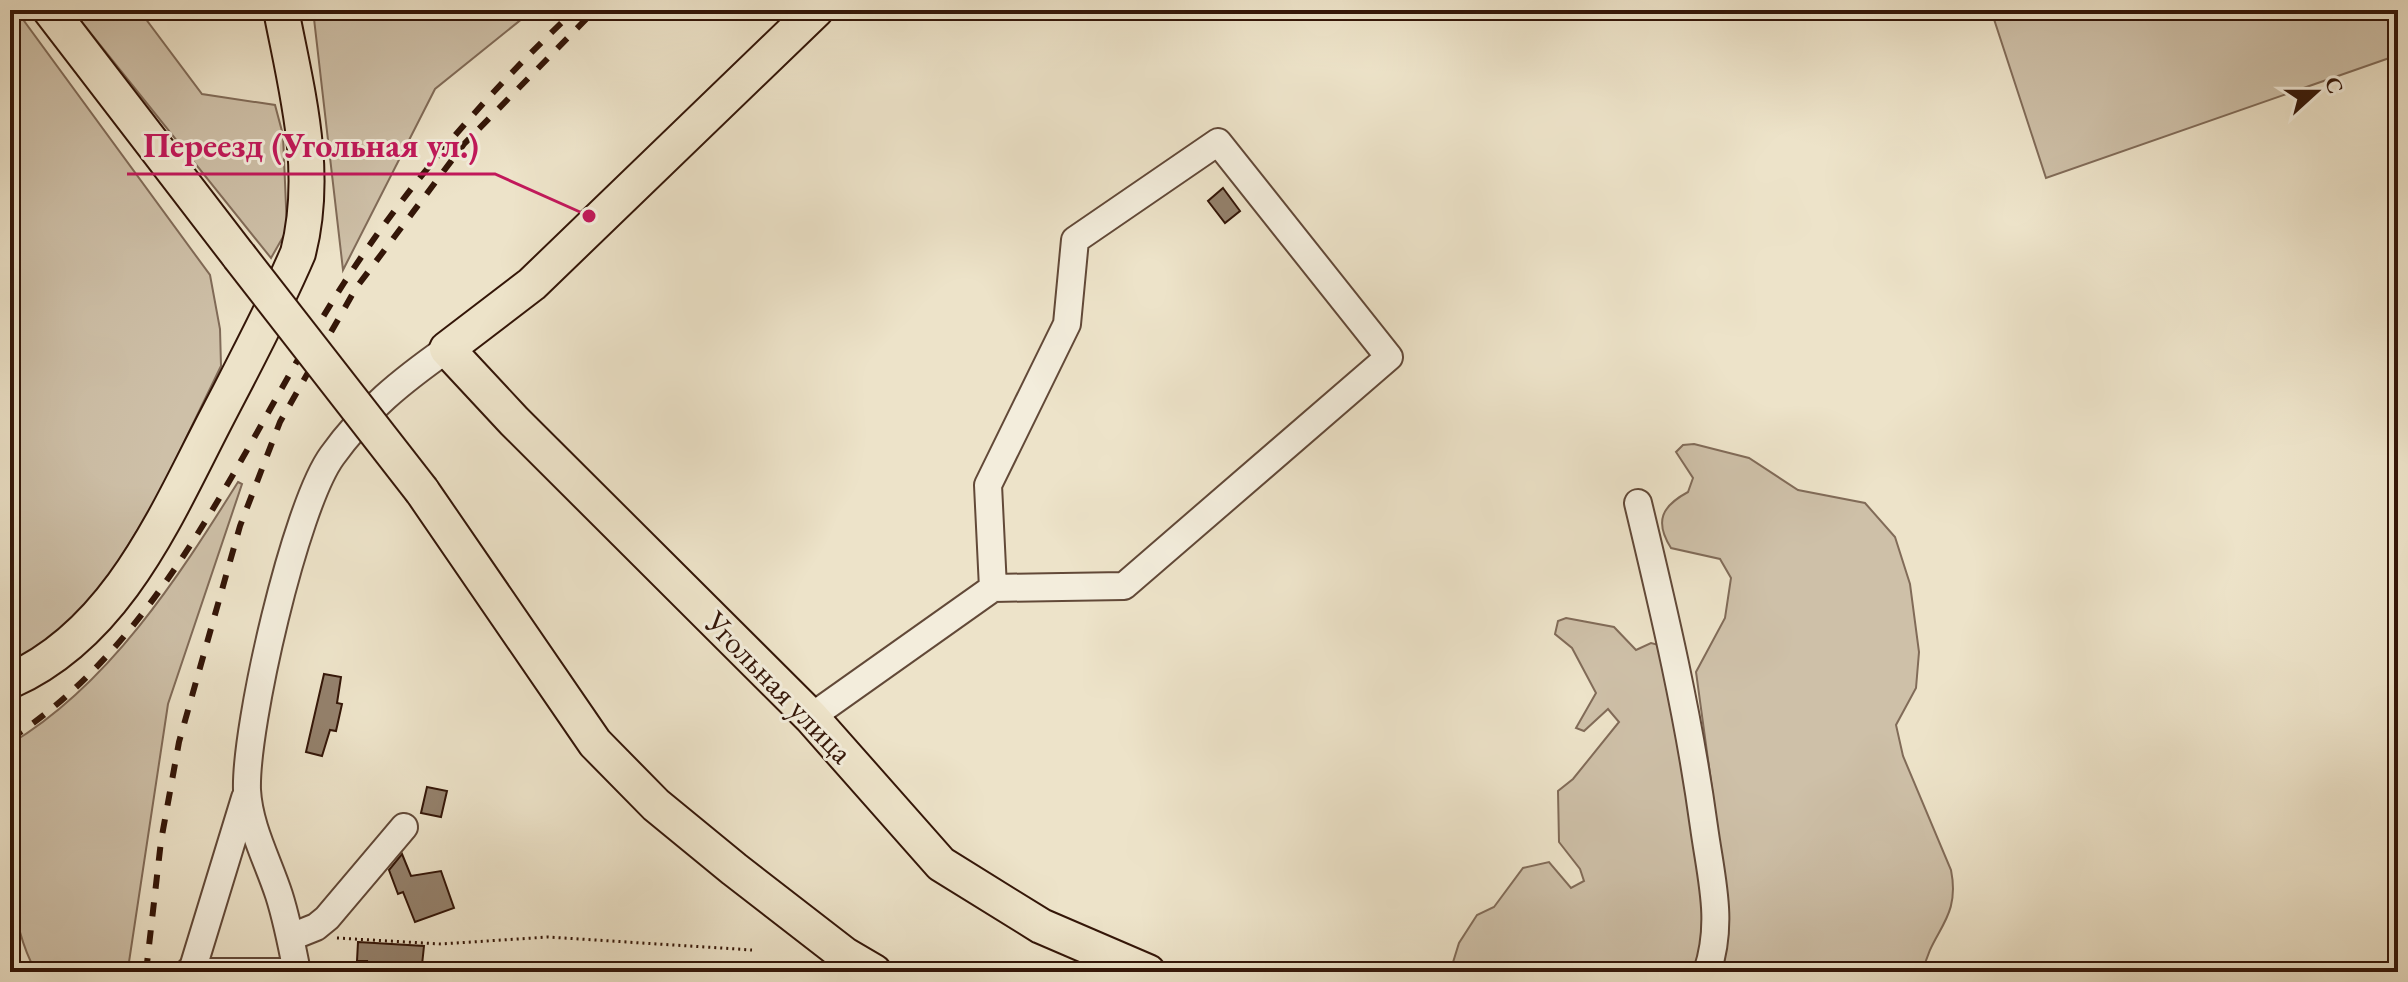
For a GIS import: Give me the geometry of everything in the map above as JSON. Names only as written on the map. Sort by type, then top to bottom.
[{"type":"main road","points":[[50,10],[422,491],[595,743],[656,805],[723,860],[845,955],[874,972]]},
{"type":"main road","points":[[10,681],[49,658],[95,619],[148,551],[298,253],[308,202],[309,165],[281,10]]},
{"type":"main road","points":[[447,349],[532,284],[816,10]]},
{"type":"main road","name":"Угольная улица","points":[[447,349],[514,421],[811,717],[941,864],[1041,926],[1148,972]]},
{"type":"street","points":[[811,717],[993,588],[1124,586],[1389,357],[1218,142],[1075,240],[1067,324],[988,485],[993,588]]},
{"type":"street","points":[[247,790],[258,839],[300,934],[297,972],[190,972],[247,790],[252,728],[294,552],[330,458],[377,401],[447,349]]},
{"type":"street","points":[[1638,503],[1676,660],[1697,776],[1716,912],[1717,936],[1707,972]]},
{"type":"street","points":[[300,934],[327,918],[404,827]]},
{"type":"path","points":[[300,934],[441,944],[548,937],[752,950]]},
{"type":"shaded area","points":[[10,10],[16,10],[210,275],[220,329],[221,366],[156,500],[97,596],[69,632],[12,662]]},
{"type":"shaded area","points":[[72,10],[139,10],[202,94],[275,105],[283,135],[287,230],[271,258]]},
{"type":"shaded area","points":[[313,10],[533,10],[435,89],[343,270]]},
{"type":"shaded area","points":[[1991,10],[2398,10],[2398,55],[2046,178]]},
{"type":"shaded area","points":[[1694,444],[1749,458],[1798,490],[1865,503],[1895,537],[1910,584],[1919,652],[1916,688],[1896,725],[1903,756],[1951,870],[1953,887],[1949,913],[1932,945],[1923,972],[1716,972],[1727,940],[1727,898],[1696,672],[1725,618],[1731,578],[1720,559],[1671,548],[1662,522],[1672,503],[1688,492],[1693,478],[1676,452],[1683,445]]},
{"type":"shaded area","points":[[238,482],[242,484],[168,704],[129,962],[100,972],[36,972],[25,947],[12,891],[10,744],[46,720],[79,692],[139,627],[166,592]]},
{"type":"shaded area","points":[[1566,618],[1614,627],[1636,650],[1651,643],[1659,645],[1667,660],[1709,933],[1699,972],[1450,972],[1459,943],[1477,915],[1494,907],[1523,868],[1549,862],[1571,888],[1584,881],[1580,869],[1559,842],[1558,791],[1573,779],[1619,722],[1608,709],[1584,731],[1576,728],[1596,693],[1572,648],[1555,634],[1558,621]]},
{"type":"building","points":[[1223,188],[1240,211],[1225,223],[1208,201]]},
{"type":"building","points":[[324,674],[341,677],[337,703],[342,704],[336,731],[330,730],[322,756],[306,752]]},
{"type":"building","points":[[427,787],[447,791],[441,817],[421,813]]},
{"type":"building","points":[[402,854],[411,876],[441,871],[454,908],[415,922],[403,892],[398,894],[389,870]]},
{"type":"building","points":[[358,942],[424,946],[422,965],[384,962],[383,972],[366,972],[367,961],[357,961]]},
{"type":"railway","points":[[10,739],[66,696],[116,646],[160,590],[200,530],[308,343],[369,246],[423,174],[481,105],[575,10]]},
{"type":"railway","points":[[146,972],[161,841],[179,742],[240,526],[280,422],[356,288],[464,144],[595,10]]},
{"type":"place","name":"Переезд (Угольная ул.)","points":[[589,216]]}]
